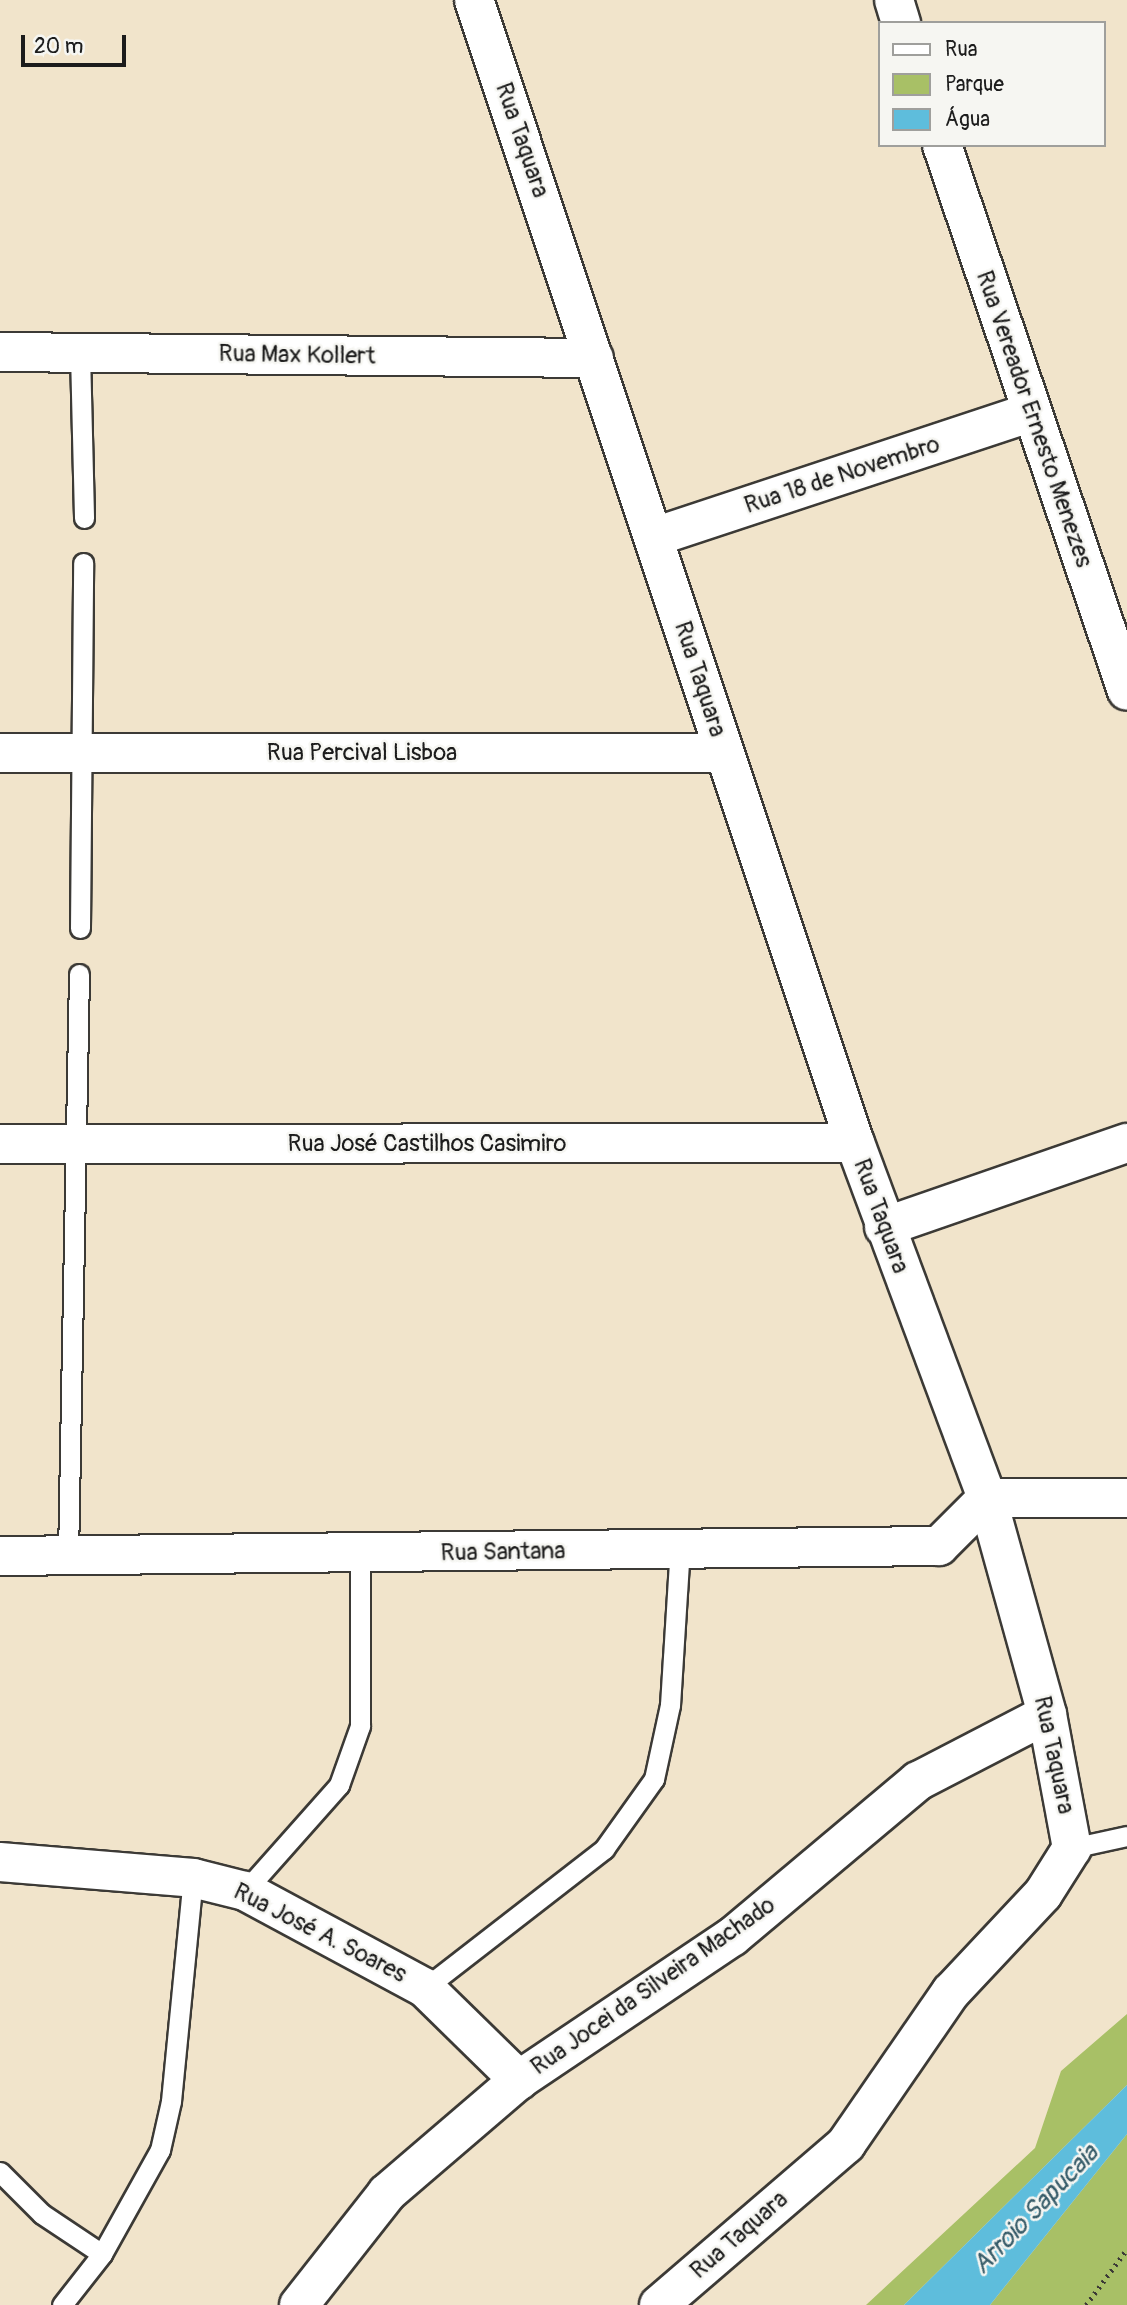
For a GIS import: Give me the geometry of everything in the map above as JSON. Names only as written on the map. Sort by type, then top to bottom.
[{"type":"street","name":"Rua Taquara","points":[[474,0],[855,1143],[987,1498],[1047,1714],[1072,1848],[1043,1894],[951,1992],[846,2144],[659,2305]]},
{"type":"street","points":[[894,0],[900,21]]},
{"type":"street","name":"Rua Vereador Ernesto Menezes","points":[[943,147],[1127,691]]},
{"type":"street","name":"Rua Max Kollert","points":[[0,352],[594,358]]},
{"type":"street","name":"Rua 18 de Novembro","points":[[654,537],[1031,412]]},
{"type":"street","name":"Rua Percival Lisboa","points":[[0,753],[724,752]]},
{"type":"street","name":"Rua José Castilhos Casimiro","points":[[0,1144],[855,1143]]},
{"type":"street","points":[[884,1227],[1127,1143]]},
{"type":"street","points":[[987,1498],[1127,1497]]},
{"type":"street","name":"Rua Santana","points":[[0,1556],[360,1555],[939,1546],[987,1498]]},
{"type":"street","name":"Rua Jocei da Silveira Machado","points":[[299,2305],[387,2193],[519,2080],[732,1937],[918,1781],[1047,1714]]},
{"type":"street","name":"Rua José A. Soares","points":[[0,1862],[193,1878],[245,1891],[425,1988],[519,2080]]},
{"type":"lane","points":[[80,353],[84,517]]},
{"type":"lane","points":[[80,928],[84,754],[83,564]]},
{"type":"lane","points":[[68,1557],[73,1144],[79,974]]},
{"type":"lane","points":[[425,1988],[604,1849],[654,1779],[670,1705],[680,1548]]},
{"type":"lane","points":[[245,1891],[339,1785],[360,1726],[360,1555]]},
{"type":"lane","points":[[1072,1848],[1127,1836]]},
{"type":"lane","points":[[62,2305],[102,2254],[160,2150],[166,2126],[193,1878]]},
{"type":"lane","points":[[0,2172],[42,2214],[102,2254]]},
{"type":"path","points":[[1086,2305],[1127,2249]]},
{"type":"green space","points":[[1127,2014],[1127,2085],[904,2305],[866,2305],[1035,2148],[1061,2071]]},
{"type":"green space","points":[[1127,2134],[1127,2305],[990,2305]]},
{"type":"water","name":"Arroio Sapucaia","points":[[1127,2085],[1127,2134],[990,2305],[904,2305]]}]
